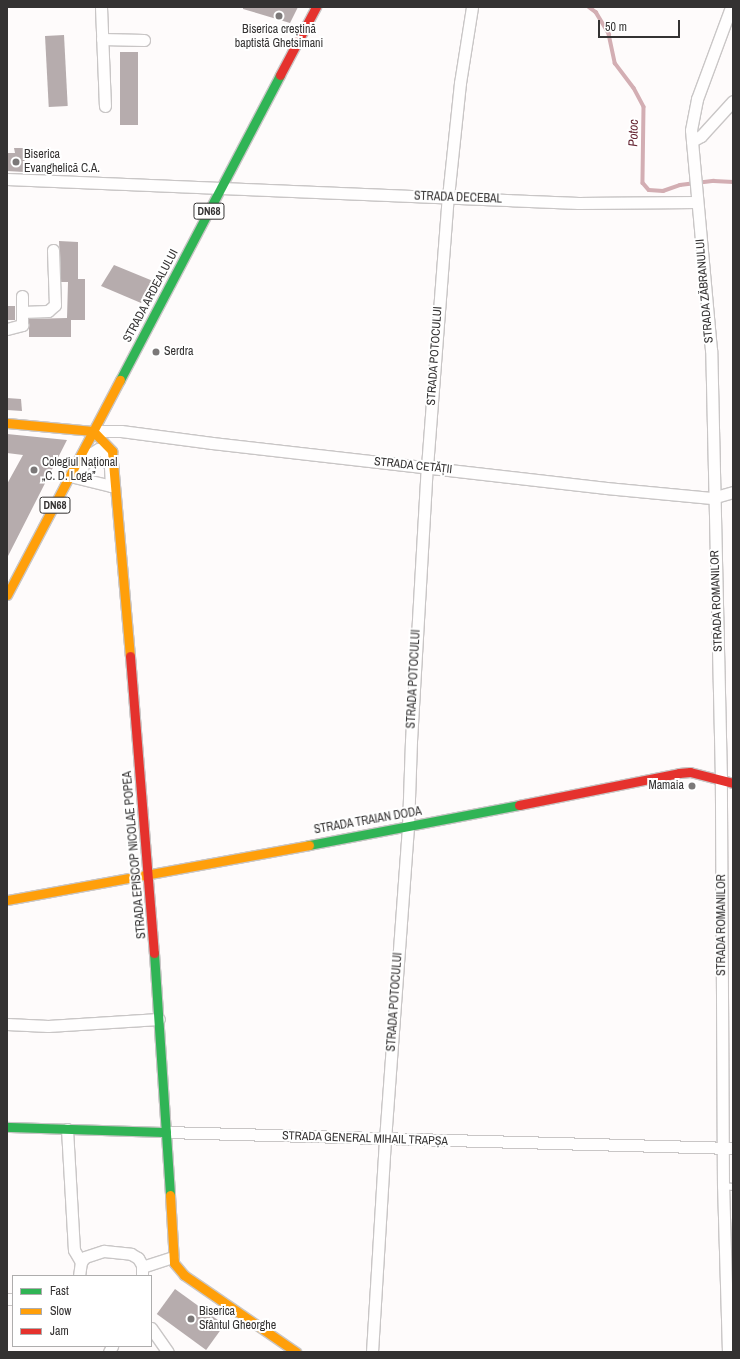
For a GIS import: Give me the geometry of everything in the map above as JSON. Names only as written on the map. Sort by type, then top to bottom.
[{"type":"main road","name":"STRADA ARDEALULUI","points":[[7,595],[73,477],[93,431],[316,7]]},
{"type":"main road","points":[[7,423],[93,431]]},
{"type":"main road","name":"STRADA EPISCOP NICOLAE POPEA","points":[[93,431],[112,451],[113,487],[149,874],[166,1132],[172,1257]]},
{"type":"main road","name":"STRADA TRAIAN DODA","points":[[7,900],[408,827],[679,773],[690,772],[733,783]]},
{"type":"main road","name":"STRADA GENERAL MIHAIL TRAPȘA","points":[[7,1127],[166,1132]]},
{"type":"main road","points":[[172,1257],[174,1263],[184,1275],[296,1352]]},
{"type":"street","points":[[101,7],[105,106]]},
{"type":"street","name":"STRADA POTOCULUI","points":[[372,1352],[385,1140],[408,827],[410,741],[427,467],[448,197],[460,83],[472,7]]},
{"type":"street","name":"STRADA ZĂBRANULUI","points":[[712,498],[711,350],[696,202],[692,122],[700,88],[731,7]]},
{"type":"street","points":[[102,39],[144,40]]},
{"type":"street","points":[[692,141],[701,136],[733,101]]},
{"type":"street","name":"STRADA DECEBAL","points":[[7,179],[578,203],[696,202]]},
{"type":"street","points":[[22,312],[48,311],[54,308],[56,299],[53,250]]},
{"type":"street","points":[[7,329],[20,327],[22,296]]},
{"type":"street","name":"STRADA CETĂȚII","points":[[93,431],[121,431],[212,444],[712,498],[733,492]]},
{"type":"street","points":[[98,449],[104,451],[107,456],[113,487],[73,477],[92,453],[98,449]]},
{"type":"street","name":"STRADA ROMANILOR","points":[[712,498],[722,780],[728,1148],[728,1352]]},
{"type":"street","points":[[7,1024],[48,1026],[159,1019]]},
{"type":"street","points":[[67,1129],[74,1250],[81,1262],[79,1275]]},
{"type":"street","name":"STRADA GENERAL MIHAIL TRAPȘA","points":[[166,1132],[385,1140],[728,1148]]},
{"type":"street","points":[[81,1262],[92,1253],[120,1252],[138,1258],[142,1272],[172,1257]]},
{"type":"street","points":[[152,1329],[168,1352]]},
{"type":"building","name":"Biserica creștină baptistă Ghetsimani","points":[[243,7],[298,7],[290,23],[243,9]]},
{"type":"building","points":[[64,35],[68,106],[49,107],[45,36]]},
{"type":"building","points":[[120,52],[138,52],[138,125],[120,125]]},
{"type":"building","name":"Biserica Evanghelică C.A.","points":[[14,148],[25,148],[24,172],[7,171],[7,153],[15,153]]},
{"type":"building","points":[[59,241],[78,242],[78,279],[85,279],[85,320],[71,320],[71,337],[29,337],[29,319],[67,318],[68,282],[61,282]]},
{"type":"building","points":[[114,265],[153,281],[141,303],[101,286]]},
{"type":"building","points":[[7,306],[15,306],[15,320],[7,320]]},
{"type":"building","points":[[7,398],[21,399],[22,411],[7,410]]},
{"type":"building","name":"Colegiul Național „C. D. Loga”","points":[[7,434],[67,440],[7,558],[7,484],[23,455],[7,453]]},
{"type":"building","name":"Biserica Sfântul Gheorghe","points":[[175,1289],[224,1325],[206,1350],[157,1314]]},
{"type":"waterway","name":"Potoc","points":[[589,7],[596,12],[609,34],[615,63],[634,88],[644,107],[643,183],[649,190],[663,191],[680,185],[714,181],[733,182]]},
{"type":"traffic: fast","points":[[120,380],[280,75]]},
{"type":"traffic: fast","points":[[309,845],[519,805]]},
{"type":"traffic: fast","points":[[154,953],[170,1195]]},
{"type":"traffic: fast","points":[[7,1127],[166,1132]]},
{"type":"traffic: slow","points":[[7,595],[120,380]]},
{"type":"traffic: slow","points":[[7,423],[93,431],[112,451],[130,656]]},
{"type":"traffic: slow","points":[[7,900],[309,845]]},
{"type":"traffic: slow","points":[[170,1195],[174,1263],[184,1275],[296,1352]]},
{"type":"traffic: jam","points":[[280,75],[316,7]]},
{"type":"traffic: jam","points":[[130,656],[154,953]]},
{"type":"traffic: jam","points":[[519,805],[679,773],[690,772],[733,783]]},
{"type":"place","name":"Biserica creștină baptistă Ghetsimani","points":[[279,16]]},
{"type":"place","name":"Biserica Evanghelică C.A.","points":[[16,162]]},
{"type":"place","name":"Serdra","points":[[156,352]]},
{"type":"place","name":"Colegiul Național „C. D. Loga”","points":[[34,470]]},
{"type":"place","name":"Mamaia","points":[[692,786]]},
{"type":"place","name":"Biserica Sfântul Gheorghe","points":[[191,1319]]}]
